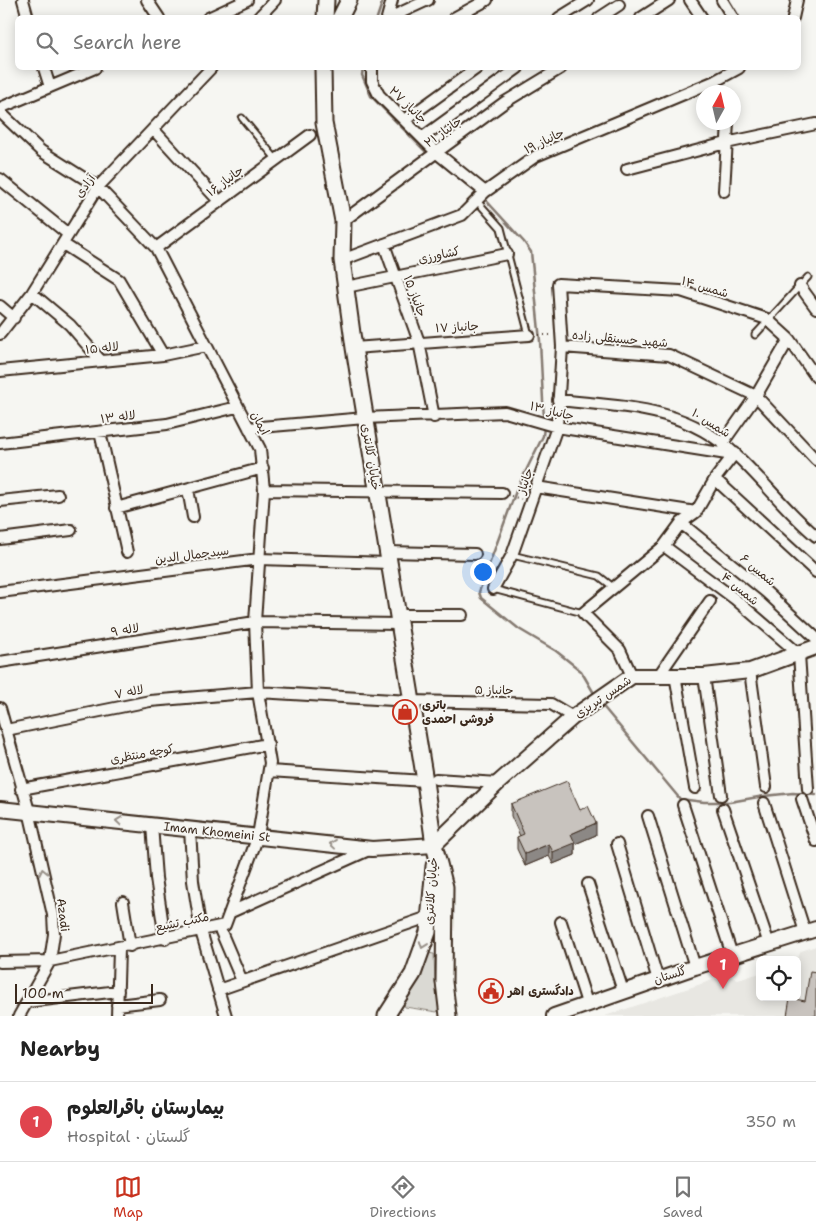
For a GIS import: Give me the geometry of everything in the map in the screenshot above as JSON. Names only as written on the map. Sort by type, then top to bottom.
[{"type":"main road","points":[[325,15],[326,0]]},
{"type":"main road","points":[[342,15],[349,0]]},
{"type":"main road","name":"خیابان کلانتری","points":[[323,70],[324,122],[343,221],[342,260],[364,418],[410,700],[431,780],[434,845],[431,916],[428,932],[413,974],[386,1016]]},
{"type":"main road","name":"خیابان کلانتری","points":[[434,845],[444,887],[444,982],[448,1016]]},
{"type":"street","points":[[23,0],[27,15]]},
{"type":"street","points":[[147,0],[157,15]]},
{"type":"street","points":[[214,15],[246,0]]},
{"type":"street","points":[[261,15],[275,0]]},
{"type":"street","points":[[389,15],[392,0]]},
{"type":"street","points":[[395,15],[428,0]]},
{"type":"street","points":[[460,15],[487,0]]},
{"type":"street","points":[[564,15],[588,0]]},
{"type":"street","points":[[646,15],[669,0]]},
{"type":"street","points":[[690,0],[700,15]]},
{"type":"street","points":[[722,0],[731,15]]},
{"type":"street","points":[[794,15],[797,0]]},
{"type":"street","points":[[604,15],[620,5]]},
{"type":"street","points":[[45,70],[50,87]]},
{"type":"street","points":[[0,108],[90,70]]},
{"type":"street","name":"آزادی","points":[[0,334],[32,293],[98,186],[209,70]]},
{"type":"street","name":"جانباز ۲۷","points":[[372,70],[372,80],[379,95],[423,137],[436,153],[485,192]]},
{"type":"street","points":[[405,120],[474,70]]},
{"type":"street","points":[[423,137],[490,86],[515,70]]},
{"type":"street","name":"جانباز ۲۱","points":[[343,221],[505,102],[557,70]]},
{"type":"street","name":"جانباز ۱۹","points":[[342,260],[462,215],[485,192],[536,156],[715,82],[734,70]]},
{"type":"street","name":"ایمان","points":[[0,112],[41,151],[98,186],[156,248],[260,449],[264,490],[255,622],[258,692],[268,744],[269,771],[258,836]]},
{"type":"street","points":[[627,169],[726,143],[816,124]]},
{"type":"street","points":[[153,129],[219,201]]},
{"type":"street","points":[[724,191],[727,130]]},
{"type":"street","name":"جانباز ۱۶","points":[[156,248],[310,135]]},
{"type":"street","points":[[0,179],[68,234]]},
{"type":"street","points":[[63,244],[119,280],[163,355]]},
{"type":"street","name":"جانباز ۱۵","points":[[384,244],[420,342],[434,417]]},
{"type":"street","name":"کشاورزی","points":[[346,286],[507,254]]},
{"type":"street","name":"شمس ۱۴","points":[[558,284],[681,291],[767,319],[789,339],[816,376]]},
{"type":"street","name":"جانباز","points":[[493,588],[512,555],[557,427],[562,347],[558,284]]},
{"type":"street","points":[[800,286],[816,308]]},
{"type":"street","points":[[32,293],[70,325],[101,361]]},
{"type":"street","points":[[0,306],[14,318]]},
{"type":"street","name":"جانباز ۱۷","points":[[354,348],[529,335]]},
{"type":"street","points":[[722,444],[756,396],[789,339]]},
{"type":"street","name":"لاله ۱۵","points":[[0,371],[163,355],[206,346]]},
{"type":"street","name":"شهید حسینقلی زاده","points":[[562,347],[669,356],[756,396]]},
{"type":"street","points":[[756,396],[816,460]]},
{"type":"street","name":"شمس ۱۰","points":[[558,400],[653,411],[686,420],[734,454],[816,536]]},
{"type":"street","name":"لاله ۱۳","points":[[0,443],[167,424],[237,406]]},
{"type":"street","name":"جانباز ۱۳","points":[[249,428],[364,418],[434,417],[505,412],[557,427],[734,454]]},
{"type":"street","points":[[100,432],[127,552]]},
{"type":"street","points":[[632,676],[620,650],[583,613],[664,546],[681,523],[696,512],[715,479],[734,454]]},
{"type":"street","points":[[116,508],[263,468]]},
{"type":"street","points":[[715,479],[816,572]]},
{"type":"street","points":[[536,487],[696,512]]},
{"type":"street","points":[[188,489],[193,517]]},
{"type":"street","points":[[264,490],[502,493]]},
{"type":"street","points":[[0,502],[58,495]]},
{"type":"street","name":"شمس ۶","points":[[681,523],[766,592],[816,638]]},
{"type":"street","points":[[0,539],[72,530]]},
{"type":"street","name":"شمس ۴","points":[[664,546],[734,599],[799,654]]},
{"type":"street","name":"سیدجمال الدین","points":[[0,592],[259,559],[388,558],[476,554]]},
{"type":"street","points":[[658,675],[710,601]]},
{"type":"street","name":"لاله ۹","points":[[0,662],[255,622],[398,620],[462,615]]},
{"type":"street","name":"شمس تبریزی","points":[[434,845],[498,783],[573,717],[632,676],[704,676],[750,671],[816,646]]},
{"type":"street","points":[[799,654],[808,789]]},
{"type":"street","points":[[750,671],[766,787]]},
{"type":"street","points":[[675,675],[695,788]]},
{"type":"street","points":[[704,676],[721,795]]},
{"type":"street","name":"لاله ۷","points":[[6,730],[150,700],[258,692],[410,700]]},
{"type":"street","name":"جانباز ۵","points":[[410,700],[551,704],[573,717]]},
{"type":"street","points":[[0,708],[29,811]]},
{"type":"street","name":"کوچه منتظری","points":[[21,788],[268,744]]},
{"type":"street","points":[[269,771],[498,783]]},
{"type":"street","points":[[802,799],[816,841]]},
{"type":"street","points":[[764,803],[811,931]]},
{"type":"street","points":[[683,805],[732,955]]},
{"type":"street","name":"Imam Khomeini St","points":[[0,809],[372,849],[434,845]]},
{"type":"street","points":[[724,809],[769,944]]},
{"type":"street","name":"Azadi","points":[[19,1016],[50,961],[54,934],[53,915],[29,811]]},
{"type":"street","points":[[648,816],[696,967]]},
{"type":"street","points":[[152,824],[156,878],[165,938]]},
{"type":"street","points":[[190,829],[194,881],[201,931],[226,1016]]},
{"type":"street","name":"مکتب تشیع","points":[[0,962],[50,961],[225,925],[232,912],[258,836]]},
{"type":"street","points":[[617,844],[658,980]]},
{"type":"street","points":[[232,912],[372,849]]},
{"type":"street","points":[[588,884],[623,991]]},
{"type":"street","points":[[117,1016],[118,991],[125,947],[123,902]]},
{"type":"street","points":[[218,990],[431,916]]},
{"type":"street","points":[[561,922],[587,1003]]},
{"type":"street","points":[[219,927],[242,981]]},
{"type":"street","name":"گلستان","points":[[554,1016],[623,991],[811,931]]},
{"type":"street","points":[[27,1002],[118,991]]},
{"type":"street","points":[[117,1004],[160,1000]]},
{"type":"lane","points":[[242,118],[276,159]]},
{"type":"lane","points":[[477,201],[501,228],[529,335]]},
{"type":"lane","points":[[755,335],[767,319],[808,277]]},
{"type":"lane","points":[[512,555],[599,576],[613,587]]},
{"type":"lane","name":"جانباز","points":[[493,588],[583,613]]},
{"type":"path","points":[[529,335],[561,335]]},
{"type":"path","points":[[502,493],[531,502]]},
{"type":"shaded area","points":[[816,946],[816,1016],[605,1016],[728,975],[738,980],[756,974],[756,1001],[801,1001],[801,956],[799,956],[801,951]]},
{"type":"shaded area","points":[[427,953],[434,954],[435,983],[440,1007],[437,1012],[405,1007],[402,999]]},
{"type":"building","points":[[567,781],[580,810],[588,806],[596,823],[571,834],[575,843],[553,852],[549,844],[525,854],[517,837],[524,834],[511,804]]},
{"type":"building","points":[[810,971],[816,972],[816,1016],[787,1016],[790,1001],[805,1001]]},
{"type":"waterway","points":[[378,15],[383,0]]},
{"type":"waterway","points":[[363,70],[362,75],[371,96],[429,155]]},
{"type":"waterway","points":[[434,158],[478,194]]},
{"type":"waterway","points":[[483,197],[531,252],[540,341],[544,420]]},
{"type":"waterway","points":[[544,426],[543,436],[516,491],[479,592],[481,598],[519,629],[556,651],[581,671],[595,695]]},
{"type":"waterway","points":[[601,704],[680,799],[704,802],[730,802],[793,793],[816,795]]},
{"type":"place","name":"باتری فروشی احمدی","points":[[405,712]]},
{"type":"place","name":"بیمارستان باقرالعلوم","points":[[723,989]]},
{"type":"place","name":"دادگستری اهر","points":[[491,991]]}]
